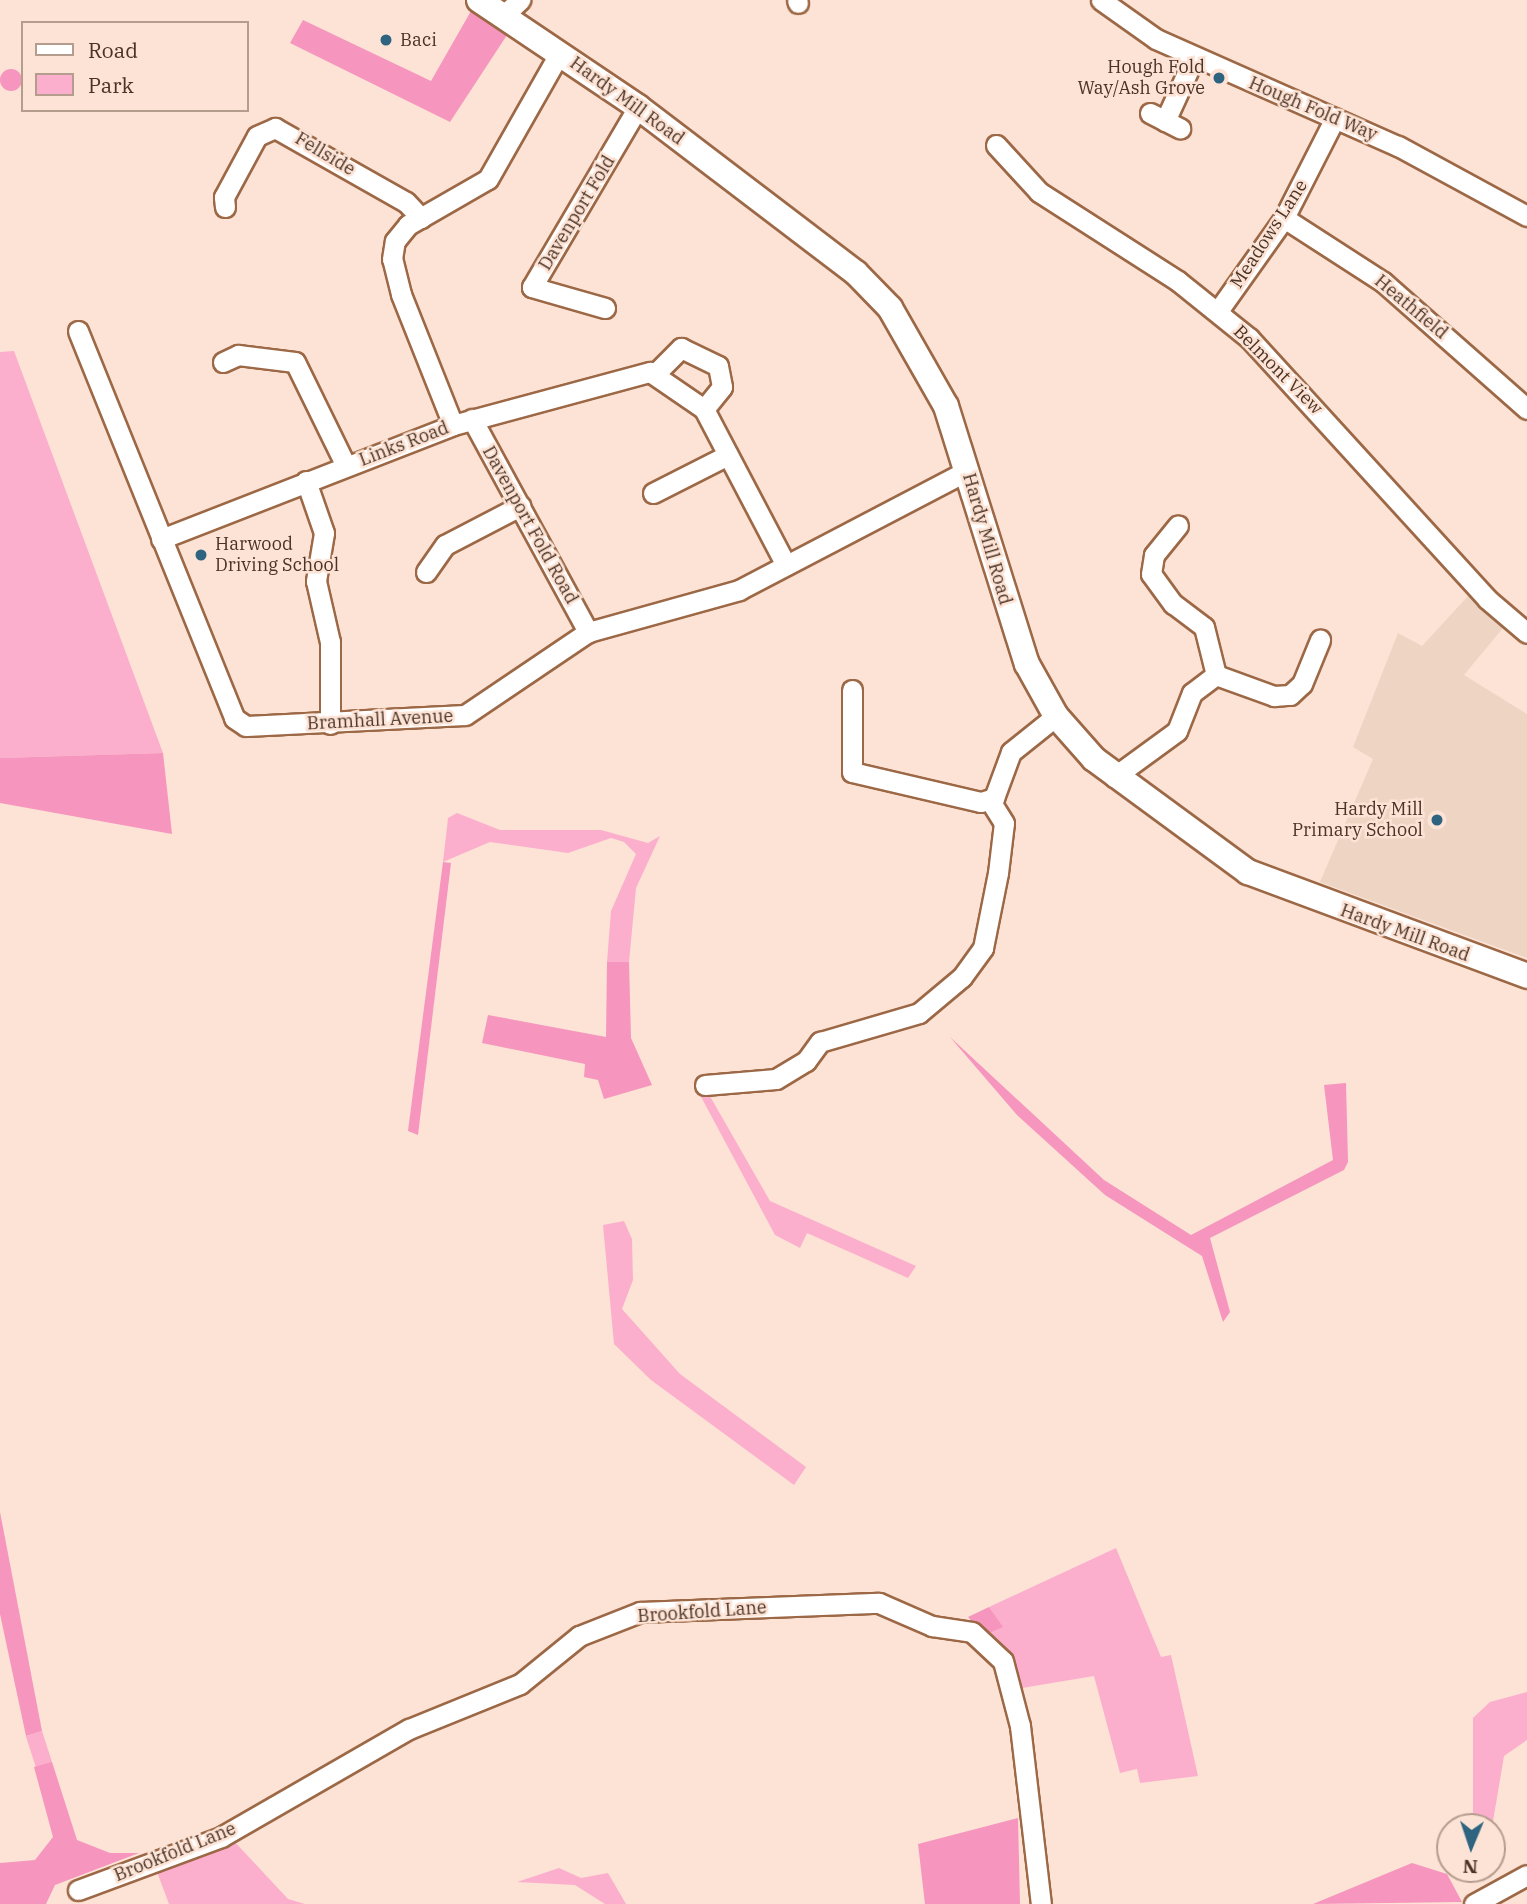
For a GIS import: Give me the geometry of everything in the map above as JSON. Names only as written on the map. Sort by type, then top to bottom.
[{"type":"main road","name":"Hardy Mill Road","points":[[479,0],[513,7],[560,52],[638,107],[877,291],[926,364],[967,471],[1009,614],[1056,716],[1114,777],[1212,850],[1272,885],[1527,976]]},
{"type":"street","name":"Hough Fold Way","points":[[1101,0],[1195,58],[1335,118],[1527,216]]},
{"type":"street","name":"Davenport Fold Road","points":[[560,52],[492,173],[401,232],[392,259],[410,321],[463,422],[520,506],[588,632]]},
{"type":"street","points":[[1165,121],[1195,58]]},
{"type":"street","name":"Davenport Fold","points":[[605,308],[531,287],[638,107]]},
{"type":"street","name":"Meadows Lane","points":[[1218,311],[1284,218],[1335,118]]},
{"type":"street","name":"Fellside","points":[[225,207],[224,197],[257,136],[275,128],[406,202],[421,218]]},
{"type":"street","name":"Belmont View","points":[[997,145],[1039,192],[1080,223],[1218,311],[1299,388],[1471,581],[1527,634]]},
{"type":"street","name":"Heathfield","points":[[1284,218],[1383,282],[1527,409]]},
{"type":"street","name":"Bramhall Avenue","points":[[77,332],[234,718],[246,726],[330,724],[466,715],[588,632],[718,598],[967,471]]},
{"type":"street","points":[[704,409],[722,387],[718,366],[681,348],[655,374],[704,409],[786,565]]},
{"type":"street","points":[[221,364],[275,355],[295,362],[346,466]]},
{"type":"street","name":"Links Road","points":[[161,539],[463,422],[655,374]]},
{"type":"street","points":[[655,488],[728,455]]},
{"type":"street","points":[[306,481],[325,541],[316,581],[330,642],[330,724]]},
{"type":"street","points":[[425,574],[445,545],[520,506]]},
{"type":"street","points":[[1173,538],[1151,566],[1154,582],[1204,627],[1216,675]]},
{"type":"street","points":[[1216,675],[1281,696],[1296,690],[1304,659],[1320,640]]},
{"type":"street","points":[[1114,777],[1177,731],[1192,693],[1216,675]]},
{"type":"street","points":[[705,1085],[775,1079],[806,1061],[820,1042],[919,1013],[962,977],[983,948],[998,873],[1004,823],[990,801],[852,772],[852,690]]},
{"type":"street","points":[[990,801],[1012,752],[1056,716]]},
{"type":"street","name":"Brookfold Lane","points":[[78,1890],[221,1837],[409,1729],[520,1684],[579,1636],[640,1612],[879,1603],[933,1626],[972,1632],[1003,1661],[1020,1726],[1041,1904]]},
{"type":"street","points":[[1474,1904],[1527,1875]]},
{"type":"shaded area","points":[[471,11],[509,32],[450,122],[290,43],[303,20],[431,81]]},
{"type":"shaded area","points":[[11,69],[19,72],[19,88],[11,91],[3,88],[0,80],[3,72]]},
{"type":"shaded area","name":"Hardy Mill Primary School","points":[[1469,595],[1503,628],[1464,675],[1527,714],[1527,958],[1320,882],[1373,759],[1353,747],[1398,633],[1422,646]]},
{"type":"shaded area","points":[[163,753],[172,834],[0,803],[0,758]]},
{"type":"shaded area","points":[[443,862],[451,863],[418,1135],[408,1131]]},
{"type":"shaded area","points":[[607,962],[629,962],[631,1038],[652,1085],[604,1099],[598,1080],[584,1077],[585,1064],[482,1043],[488,1015],[606,1037]]},
{"type":"shaded area","points":[[950,1037],[1104,1180],[1191,1235],[1333,1160],[1324,1085],[1346,1083],[1348,1162],[1344,1170],[1210,1238],[1230,1312],[1223,1322],[1202,1256],[1105,1195],[1017,1115]]},
{"type":"shaded area","points":[[0,1512],[42,1731],[26,1736],[0,1614]]},
{"type":"shaded area","points":[[989,1607],[1003,1627],[985,1635],[968,1617]]},
{"type":"shaded area","points":[[52,1762],[77,1840],[110,1853],[139,1853],[55,1885],[46,1904],[0,1904],[0,1863],[35,1860],[53,1837],[34,1767]]},
{"type":"shaded area","points":[[1018,1818],[1020,1904],[925,1904],[918,1844]]},
{"type":"shaded area","points":[[1412,1863],[1436,1871],[1436,1883],[1452,1883],[1462,1902],[1313,1904]]},
{"type":"green space","points":[[14,351],[163,753],[0,758],[0,352]]},
{"type":"green space","points":[[457,813],[500,830],[601,830],[648,843],[660,836],[636,888],[629,962],[607,962],[611,911],[636,854],[624,842],[611,838],[568,853],[490,842],[443,862],[448,818]]},
{"type":"green space","points":[[707,1091],[770,1201],[916,1266],[908,1278],[807,1233],[800,1248],[775,1235],[699,1093]]},
{"type":"green space","points":[[624,1221],[632,1239],[633,1280],[622,1309],[680,1374],[806,1467],[794,1485],[651,1380],[614,1344],[603,1225]]},
{"type":"green space","points":[[1116,1548],[1161,1657],[1171,1655],[1198,1776],[1140,1783],[1137,1769],[1120,1773],[1094,1676],[1022,1688],[1007,1656],[985,1635],[1002,1627],[989,1607]]},
{"type":"green space","points":[[1527,1692],[1527,1740],[1504,1756],[1494,1813],[1473,1813],[1473,1718],[1490,1702]]},
{"type":"green space","points":[[42,1731],[52,1762],[36,1768],[26,1736]]},
{"type":"green space","points":[[233,1840],[288,1899],[305,1904],[169,1904],[157,1872]]},
{"type":"green space","points":[[559,1868],[581,1878],[608,1873],[626,1904],[605,1904],[575,1885],[517,1882]]},
{"type":"place","name":"Baci","points":[[386,40]]},
{"type":"place","name":"Hough Fold Way/Ash Grove","points":[[1219,78]]},
{"type":"place","name":"Harwood Driving School","points":[[201,555]]},
{"type":"place","name":"Hardy Mill Primary School","points":[[1437,820]]}]
